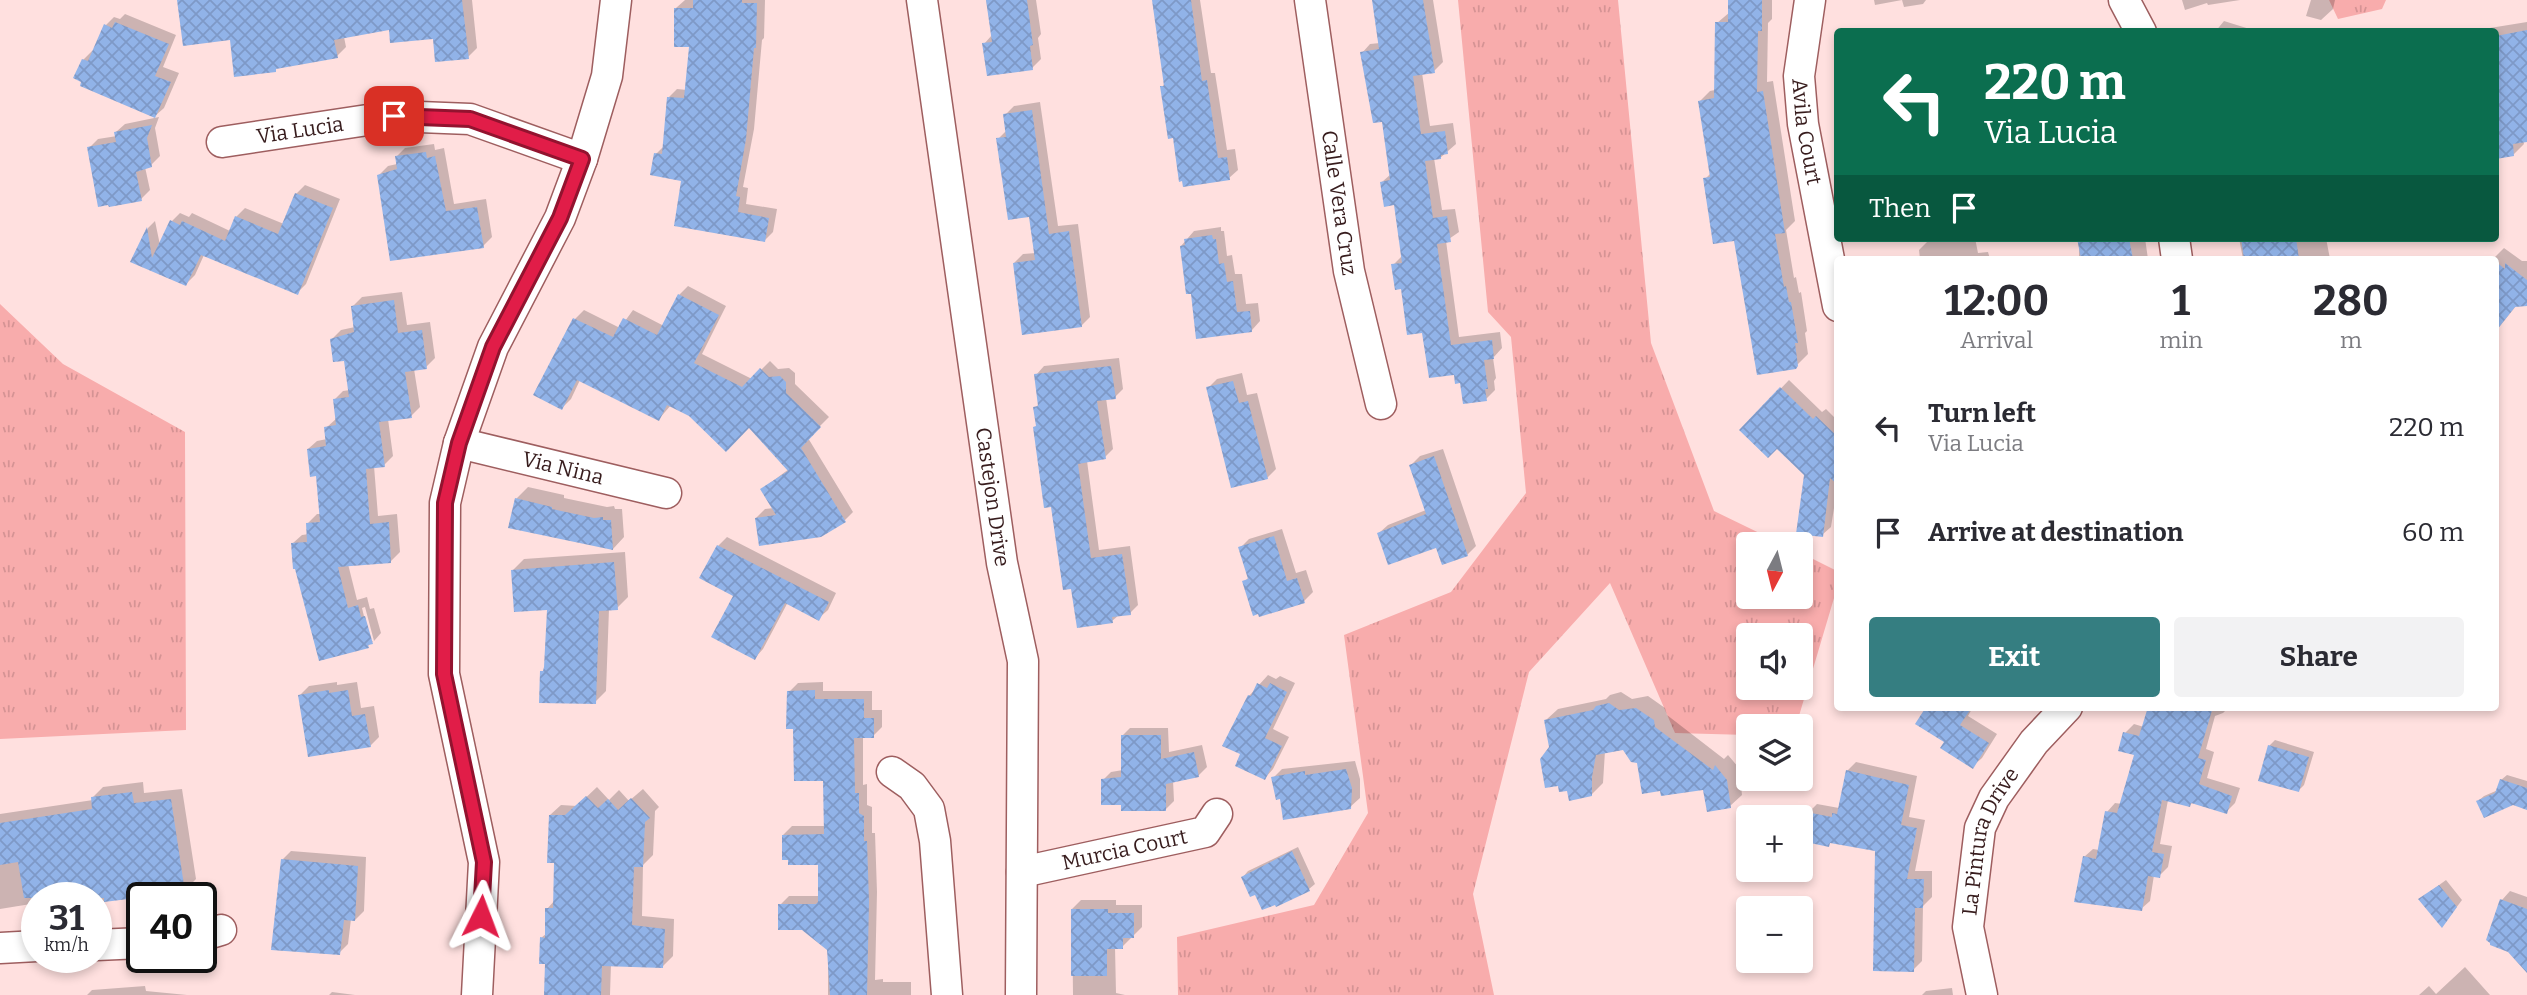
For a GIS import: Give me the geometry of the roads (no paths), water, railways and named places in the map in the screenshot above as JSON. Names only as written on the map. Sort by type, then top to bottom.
[{"type":"street","points":[[477,995],[484,862],[444,674],[445,503],[459,443],[493,347],[560,218],[582,159],[607,76],[616,0]]},
{"type":"street","name":"Castejon Drive","points":[[922,0],[1002,562],[1023,661],[1021,995]]},
{"type":"street","name":"Calle Vera Cruz","points":[[1310,0],[1349,271],[1381,404]]},
{"type":"street","name":"Avila Court","points":[[1810,0],[1799,76],[1802,112],[1834,284]]},
{"type":"street","points":[[2124,0],[2139,28]]},
{"type":"street","name":"Via Lucia","points":[[222,142],[394,116],[470,119],[582,159]]},
{"type":"street","name":"Via Nina","points":[[459,443],[666,493]]},
{"type":"street","name":"La Pintura Drive","points":[[1982,995],[1968,927],[1980,828],[1994,798],[2034,742],[2063,711]]},
{"type":"street","points":[[892,772],[912,786],[929,809],[935,841],[947,995]]},
{"type":"street","name":"Murcia Court","points":[[1022,872],[1205,832],[1217,814]]},
{"type":"street","points":[[0,948],[21,947]]}]
